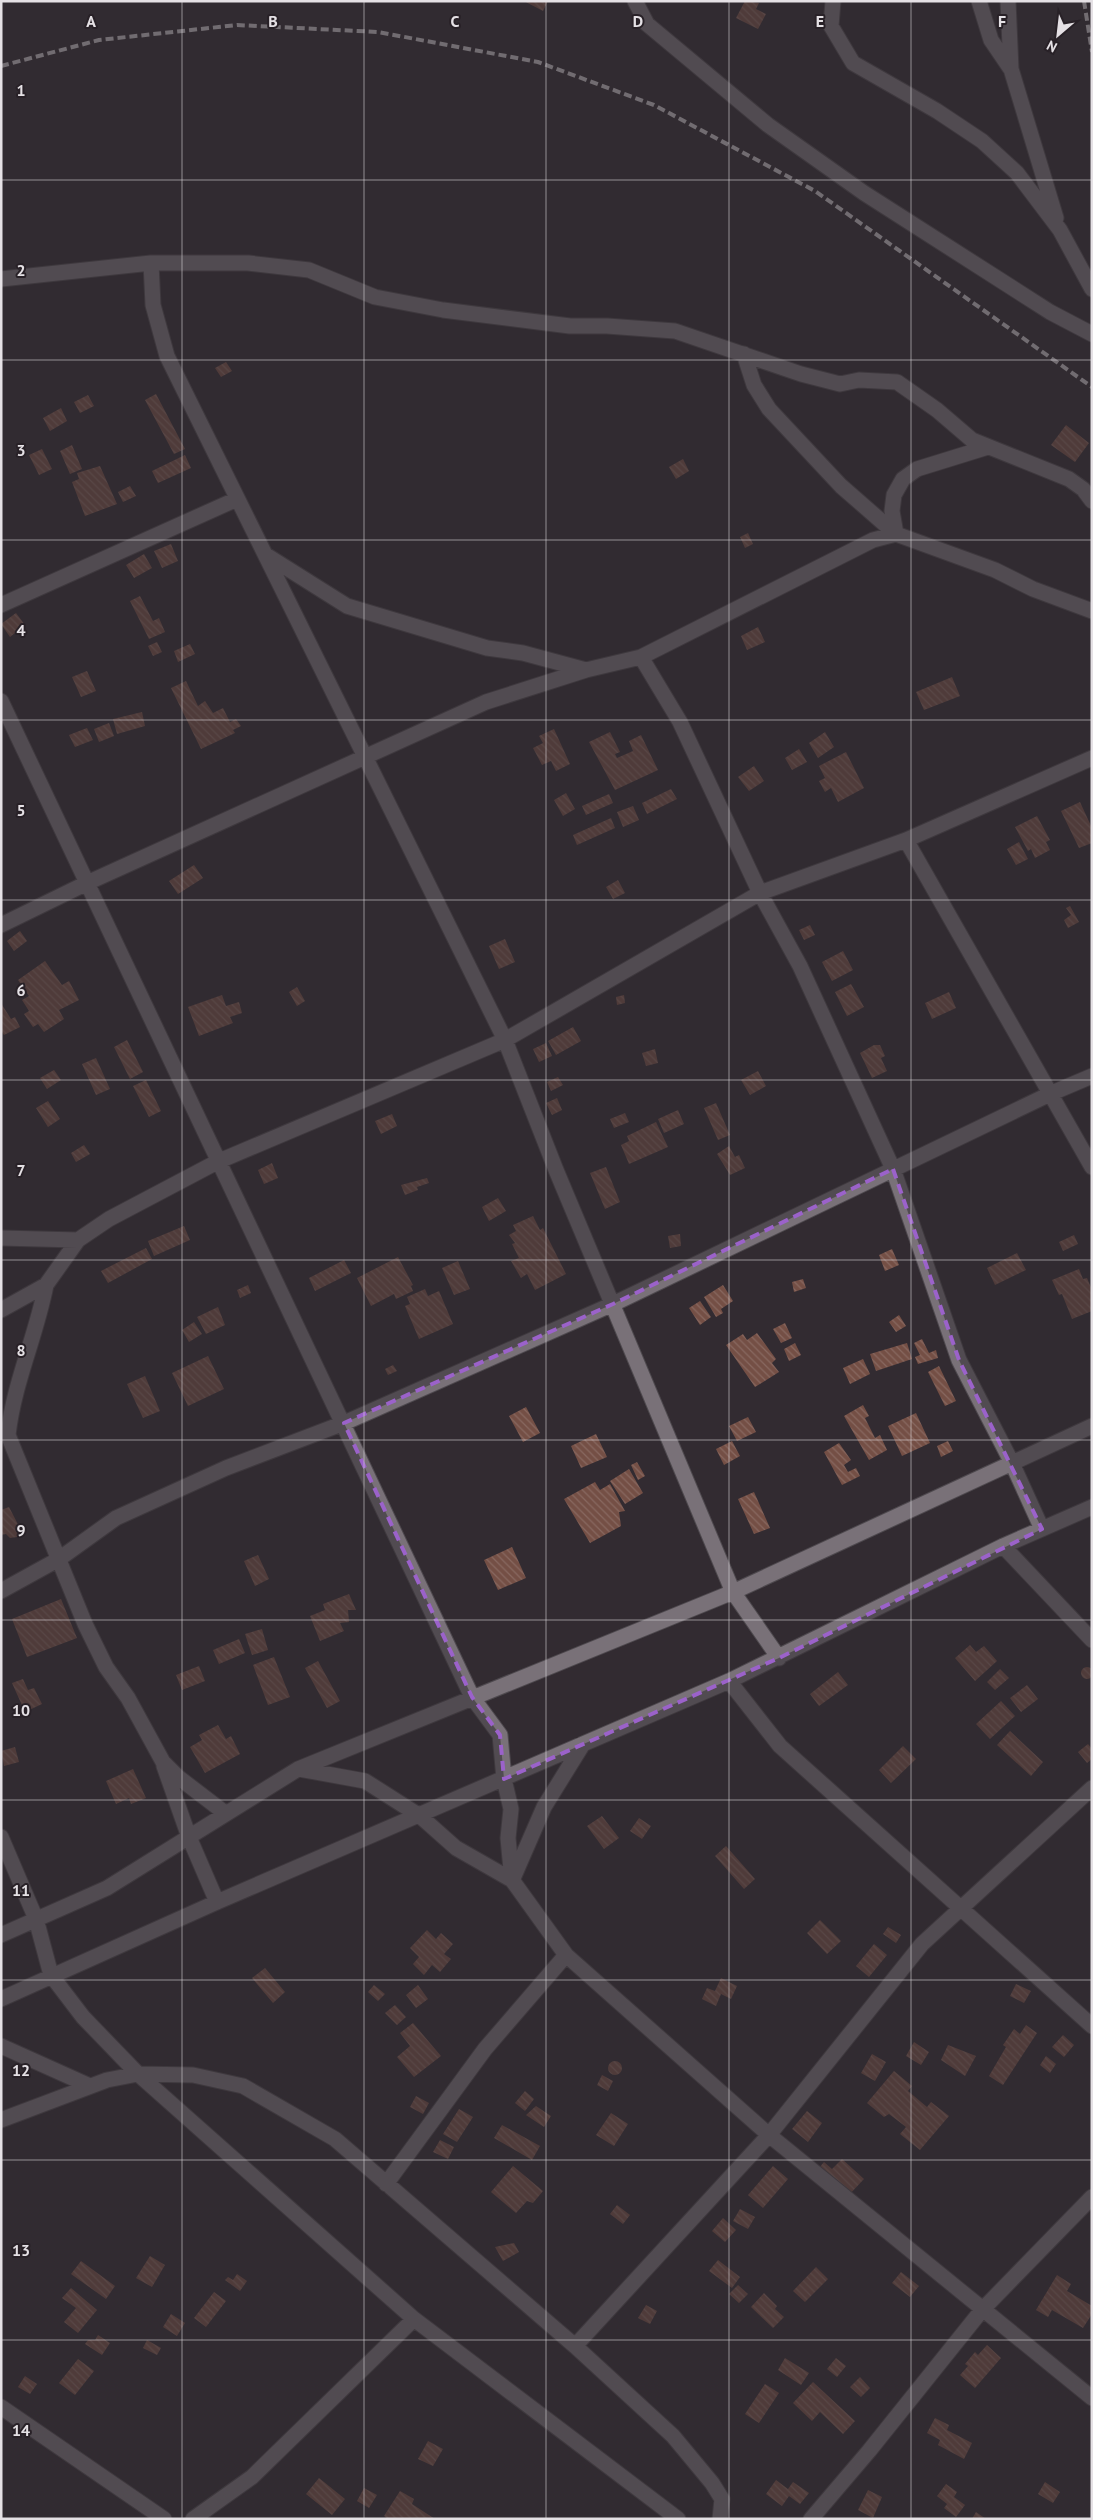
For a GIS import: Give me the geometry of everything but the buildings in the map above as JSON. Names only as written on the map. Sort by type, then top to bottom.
[{"type":"street","points":[[635,1],[647,24],[768,125],[864,193],[1050,312],[1092,334]]},
{"type":"street","points":[[833,1],[830,26],[853,63],[937,111],[982,141],[1017,173],[1060,230],[1092,289]]},
{"type":"street","points":[[978,1],[991,40],[1011,69]]},
{"type":"street","points":[[1008,1],[1011,69],[1060,230]]},
{"type":"street","points":[[151,263],[153,305],[167,356],[366,755],[505,1040],[556,1170],[733,1592],[779,1658]]},
{"type":"street","points":[[1,279],[151,263],[248,263],[309,270],[375,297],[443,310],[570,326],[607,326],[675,331],[800,374],[840,384],[859,380],[897,382],[937,410],[972,440],[1070,479],[1083,489],[1092,501]]},
{"type":"street","points":[[744,354],[754,385],[770,409],[841,486],[896,534],[994,570],[1033,588],[1092,611]]},
{"type":"street","points":[[896,534],[892,511],[894,494],[903,479],[917,469],[988,447]]},
{"type":"street","points":[[1,606],[237,499]]},
{"type":"street","points":[[1,926],[87,883],[486,702],[586,670],[641,656],[872,540],[896,534]]},
{"type":"street","points":[[265,555],[347,606],[487,648],[523,653],[586,670]]},
{"type":"street","points":[[641,656],[680,722],[760,893],[800,966],[893,1169],[960,1360],[1012,1463],[1042,1529]]},
{"type":"street","points":[[1,701],[217,1162],[344,1423],[472,1697],[500,1734],[504,1779],[511,1809],[508,1838],[512,1880]]},
{"type":"street","points":[[8,1435],[12,1404],[36,1330],[46,1285],[78,1240],[109,1219],[217,1162],[505,1040],[760,893],[906,840],[1092,758]]},
{"type":"street","points":[[906,840],[1052,1093],[1092,1167]]},
{"type":"street","points":[[1,1591],[59,1559],[116,1518],[226,1468],[344,1423],[613,1304],[1052,1093],[1092,1076]]},
{"type":"street","points":[[1,1238],[78,1240]]},
{"type":"street","points":[[1,1310],[46,1285]]},
{"type":"street","points":[[1,1420],[85,1624],[106,1667],[128,1698],[162,1762],[189,1837],[217,1902]]},
{"type":"street","points":[[1,1934],[107,1888],[298,1769],[733,1592],[1092,1426]]},
{"type":"street","points":[[1,1999],[217,1902],[729,1681],[1003,1546],[1092,1507]]},
{"type":"street","points":[[1003,1546],[1092,1640]]},
{"type":"street","points":[[729,1681],[780,1746],[959,1909],[1092,2026]]},
{"type":"street","points":[[512,1880],[544,1807],[583,1744]]},
{"type":"street","points":[[162,1762],[178,1777],[225,1813]]},
{"type":"street","points":[[298,1769],[365,1780],[420,1816],[456,1848],[512,1880],[566,1955],[769,2136],[1092,2398]]},
{"type":"street","points":[[575,2346],[769,2136],[922,1944],[1092,1788]]},
{"type":"street","points":[[1,1837],[36,1920],[51,1975],[83,2017],[138,2074],[414,2319],[678,2519]]},
{"type":"street","points":[[386,2184],[485,2048],[566,1955]]},
{"type":"street","points":[[1,2046],[90,2086]]},
{"type":"street","points":[[1,2120],[90,2086],[138,2074],[192,2075],[243,2086],[335,2139],[575,2346],[673,2436],[712,2482],[722,2499],[720,2519]]},
{"type":"street","points":[[811,2519],[869,2451],[982,2310],[1092,2197]]},
{"type":"street","points":[[193,2519],[252,2477],[414,2319]]},
{"type":"street","points":[[1,2407],[164,2519]]},
{"type":"highlighted area","points":[[893,1169],[959,1360],[1042,1529],[779,1658],[504,1779],[500,1735],[472,1697],[344,1423],[613,1304]]},
{"type":"railway","points":[[1084,1],[1092,52]]},
{"type":"railway","points":[[1,66],[99,40],[237,25],[378,32],[538,62],[654,105],[815,191],[1092,387]]}]
